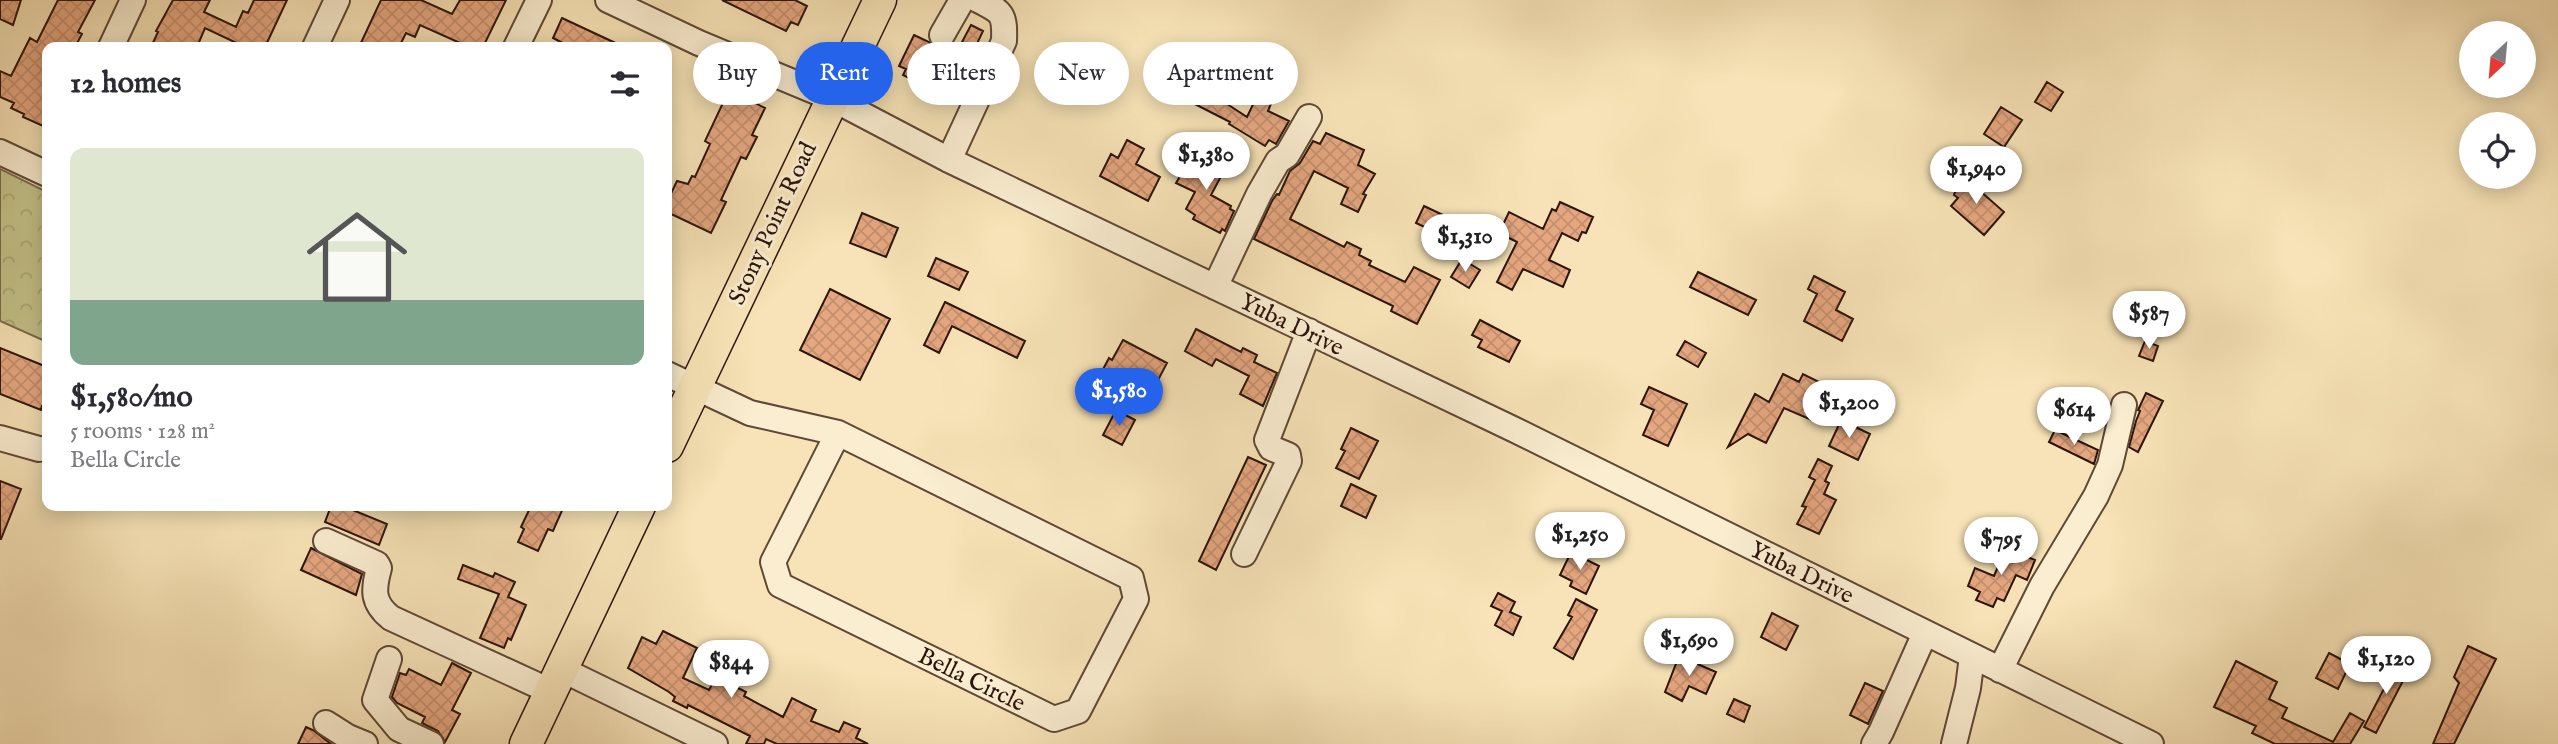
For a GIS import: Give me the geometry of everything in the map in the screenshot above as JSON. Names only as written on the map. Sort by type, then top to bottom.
[{"type":"main road","name":"Stony Point Road","points":[[859,42],[880,0]]},
{"type":"main road","name":"Stony Point Road","points":[[672,423],[681,381],[827,105]]},
{"type":"main road","points":[[526,744],[637,511]]},
{"type":"street","points":[[113,42],[133,0]]},
{"type":"street","points":[[317,42],[337,0]]},
{"type":"street","points":[[518,42],[539,0]]},
{"type":"street","name":"Yuba Drive","points":[[608,0],[688,38],[795,82]]},
{"type":"street","points":[[942,35],[962,0]]},
{"type":"street","points":[[949,160],[1004,41],[1005,21],[999,10],[978,0]]},
{"type":"street","name":"Yuba Drive","points":[[846,105],[949,160],[1525,435],[2151,744]]},
{"type":"street","points":[[1215,287],[1271,172],[1278,161],[1287,155],[1309,117]]},
{"type":"street","points":[[0,152],[42,172]]},
{"type":"street","points":[[1244,554],[1289,461],[1288,455],[1270,448],[1267,440],[1309,331]]},
{"type":"street","name":"Bella Circle","points":[[681,381],[750,413],[838,433],[1131,578],[1136,599],[1078,711],[1054,719],[780,585],[773,562],[838,433]]},
{"type":"street","points":[[2000,670],[2042,586],[2096,496],[2110,465],[2124,405]]},
{"type":"street","points":[[0,438],[38,449]]},
{"type":"street","points":[[326,541],[377,564],[379,568],[373,591],[376,603],[391,618],[557,681],[688,738],[715,744]]},
{"type":"street","points":[[1874,744],[1925,633]]},
{"type":"street","points":[[1954,744],[1968,688],[1972,656]]},
{"type":"street","points":[[389,659],[375,700],[399,729],[431,744]]},
{"type":"street","points":[[326,723],[365,744]]},
{"type":"green space","points":[[0,169],[42,190],[42,340],[0,321]]},
{"type":"building","points":[[0,0],[21,0],[13,25],[0,19]]},
{"type":"building","points":[[58,0],[95,0],[78,32],[82,34],[78,42],[42,42],[42,126],[23,117],[24,114],[11,108],[14,103],[0,97],[0,71],[11,76],[30,38],[37,42]]},
{"type":"building","points":[[173,0],[210,0],[204,12],[236,27],[243,11],[248,13],[254,0],[287,0],[267,42],[234,42],[205,28],[199,42],[153,42],[158,32],[156,31]]},
{"type":"building","points":[[381,0],[421,0],[452,14],[460,0],[506,0],[485,42],[458,42],[420,25],[415,37],[406,33],[402,42],[361,42]]},
{"type":"building","points":[[722,0],[795,0],[807,6],[798,25],[791,22],[786,31]]},
{"type":"building","points":[[562,18],[613,42],[561,42],[553,38]]},
{"type":"building","points":[[971,25],[983,31],[978,42],[962,42]]},
{"type":"building","points":[[914,35],[929,42],[911,42]]},
{"type":"building","points":[[907,49],[907,77],[903,75],[906,69],[899,66]]},
{"type":"building","points":[[2047,82],[2063,92],[2051,111],[2035,102]]},
{"type":"building","points":[[722,105],[759,105],[765,108],[752,135],[757,137],[746,159],[741,157],[721,200],[726,202],[711,233],[672,214],[672,192],[677,181],[688,184],[692,176],[695,177],[710,144],[705,141]]},
{"type":"building","points":[[1197,105],[1229,105],[1247,117],[1253,105],[1270,105],[1268,111],[1289,121],[1276,144],[1269,140],[1265,146],[1229,124],[1230,122]]},
{"type":"building","points":[[2001,107],[2022,120],[2004,147],[1984,134]]},
{"type":"building","points":[[1326,133],[1364,150],[1358,165],[1375,174],[1363,194],[1366,195],[1358,212],[1341,204],[1348,188],[1314,171],[1290,219],[1344,247],[1347,242],[1361,249],[1359,255],[1371,261],[1369,265],[1405,282],[1414,267],[1440,280],[1417,324],[1391,311],[1393,306],[1254,239],[1290,171],[1300,163],[1313,141],[1320,144]]},
{"type":"building","points":[[1127,140],[1144,149],[1136,164],[1160,177],[1148,201],[1100,176],[1111,154],[1118,158]]},
{"type":"building","points":[[1194,152],[1226,167],[1211,195],[1231,206],[1230,209],[1234,211],[1225,231],[1222,229],[1220,233],[1193,219],[1195,215],[1186,209],[1195,192],[1176,183]]},
{"type":"building","points":[[1962,175],[2004,212],[1984,235],[1951,206],[1958,198],[1954,195]]},
{"type":"building","points":[[1560,202],[1593,217],[1586,233],[1582,232],[1578,241],[1562,233],[1549,260],[1570,270],[1563,287],[1523,269],[1512,290],[1497,282],[1517,242],[1499,233],[1509,212],[1543,229],[1552,209],[1556,211]]},
{"type":"building","points":[[1424,206],[1443,215],[1435,232],[1416,223]]},
{"type":"building","points":[[862,213],[898,228],[886,257],[850,243]]},
{"type":"building","points":[[936,258],[968,272],[959,290],[928,276]]},
{"type":"building","points":[[1462,259],[1480,270],[1469,288],[1451,277]]},
{"type":"building","points":[[1698,272],[1756,300],[1748,315],[1690,287]]},
{"type":"building","points":[[1814,276],[1845,292],[1836,310],[1853,319],[1842,341],[1804,321],[1817,294],[1808,289]]},
{"type":"building","points":[[830,289],[890,319],[860,380],[800,350]]},
{"type":"building","points":[[945,302],[1025,341],[1017,358],[952,326],[939,353],[924,345]]},
{"type":"building","points":[[1480,320],[1520,341],[1509,362],[1478,347],[1482,340],[1472,335]]},
{"type":"building","points":[[1196,329],[1241,352],[1243,348],[1257,355],[1254,362],[1277,373],[1263,406],[1240,394],[1249,376],[1216,359],[1212,366],[1185,351]]},
{"type":"building","points":[[1123,340],[1167,363],[1156,384],[1140,376],[1124,406],[1092,390],[1109,358],[1112,360]]},
{"type":"building","points":[[1685,341],[1706,353],[1698,367],[1677,355]]},
{"type":"building","points":[[2145,341],[2158,346],[2153,361],[2139,356]]},
{"type":"building","points":[[0,348],[42,365],[41,410],[0,394]]},
{"type":"building","points":[[1783,374],[1799,382],[1803,374],[1831,388],[1814,421],[1784,408],[1766,443],[1748,434],[1728,447],[1755,394],[1769,402]]},
{"type":"building","points":[[1649,387],[1687,404],[1668,446],[1643,435],[1654,410],[1641,404]]},
{"type":"building","points":[[2146,393],[2163,401],[2138,452],[2129,447],[2140,411],[2138,410]]},
{"type":"building","points":[[1116,410],[1135,420],[1122,445],[1103,435]]},
{"type":"building","points":[[1841,420],[1870,434],[1858,460],[1829,446]]},
{"type":"building","points":[[1351,428],[1378,441],[1359,479],[1336,468],[1345,451],[1341,449]]},
{"type":"building","points":[[2055,430],[2098,450],[2094,464],[2049,442]]},
{"type":"building","points":[[1248,457],[1266,465],[1216,570],[1199,561]]},
{"type":"building","points":[[1818,459],[1832,466],[1825,481],[1829,483],[1824,494],[1836,500],[1819,534],[1797,524],[1806,507],[1802,506],[1815,480],[1809,477]]},
{"type":"building","points":[[0,481],[21,489],[1,539],[0,539]]},
{"type":"building","points":[[1351,484],[1376,496],[1366,518],[1341,506]]},
{"type":"building","points":[[329,511],[355,511],[387,524],[379,545],[325,522]]},
{"type":"building","points":[[529,511],[562,511],[553,531],[548,529],[538,551],[518,542],[524,529],[521,527]]},
{"type":"building","points":[[311,548],[362,574],[356,595],[301,570]]},
{"type":"building","points":[[2006,548],[2035,560],[2027,580],[2016,575],[2004,601],[1997,598],[1993,607],[1976,600],[1980,592],[1968,586],[1975,568],[1994,576]]},
{"type":"building","points":[[1571,552],[1599,566],[1586,594],[1570,586],[1572,581],[1560,575]]},
{"type":"building","points":[[463,565],[493,577],[495,573],[515,582],[508,597],[526,605],[511,640],[508,638],[504,648],[480,638],[499,594],[458,579]]},
{"type":"building","points":[[1498,593],[1515,602],[1510,612],[1521,617],[1513,635],[1495,625],[1502,611],[1491,606]]},
{"type":"building","points":[[1576,599],[1597,610],[1573,659],[1554,648],[1572,617],[1568,615]]},
{"type":"building","points":[[1772,613],[1798,626],[1786,650],[1761,637]]},
{"type":"building","points":[[663,631],[697,648],[683,678],[709,690],[716,677],[746,692],[744,696],[783,717],[792,698],[816,710],[811,721],[839,732],[844,722],[860,729],[856,738],[868,744],[777,744],[766,739],[764,744],[746,744],[750,736],[688,705],[687,708],[673,701],[675,697],[669,692],[628,668],[642,637],[656,644]]},
{"type":"building","points":[[2468,646],[2496,659],[2454,744],[2433,744],[2459,683],[2454,677]]},
{"type":"building","points":[[2329,653],[2350,664],[2338,689],[2316,678]]},
{"type":"building","points":[[1679,656],[1716,672],[1706,694],[1689,686],[1682,701],[1665,692]]},
{"type":"building","points":[[2236,661],[2277,682],[2269,699],[2287,708],[2282,718],[2333,742],[2350,713],[2364,721],[2350,744],[2275,744],[2252,733],[2256,726],[2214,707]]},
{"type":"building","points":[[452,663],[471,673],[452,710],[460,714],[445,742],[438,731],[422,723],[425,717],[397,703],[392,697],[400,673],[406,675],[409,669],[441,685]]},
{"type":"building","points":[[2386,663],[2407,673],[2376,733],[2364,727],[2387,683],[2379,679]]},
{"type":"building","points":[[1865,683],[1883,691],[1868,724],[1850,715]]},
{"type":"building","points":[[1734,699],[1750,706],[1744,722],[1727,714]]},
{"type":"building","points":[[306,727],[313,730],[331,744],[298,744]]}]
